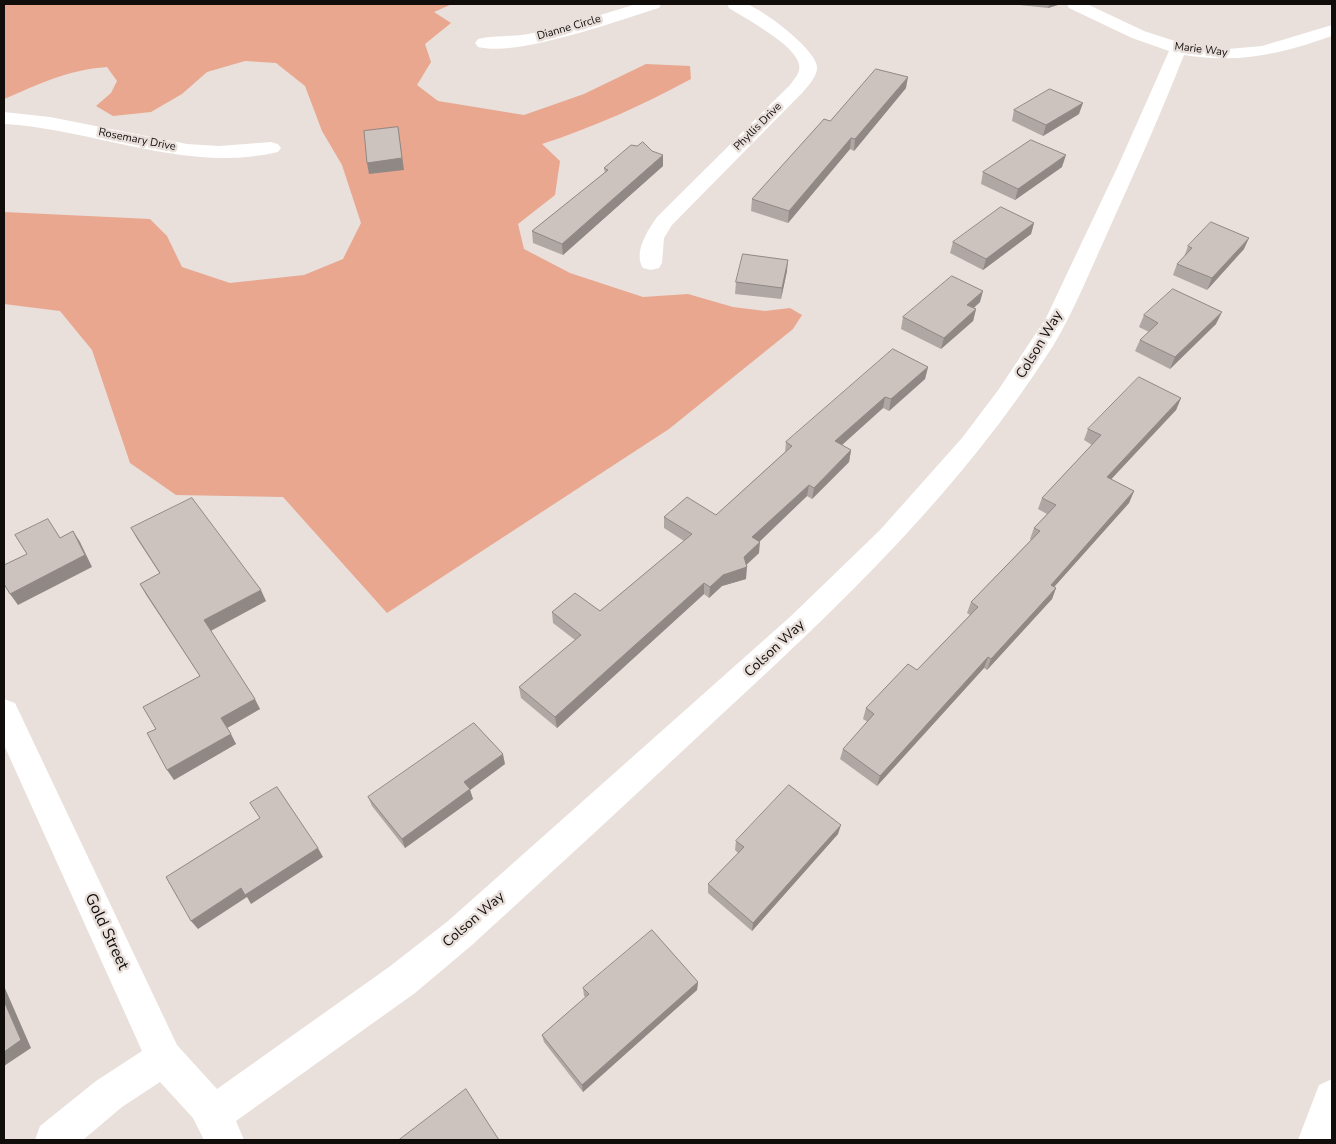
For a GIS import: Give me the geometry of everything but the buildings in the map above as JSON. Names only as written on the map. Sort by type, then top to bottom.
[{"type":"main road","name":"Dianne Circle","points":[[484,43],[511,42],[536,38],[653,4]]},
{"type":"main road","name":"Phyllis Drive","points":[[651,263],[653,238],[664,221],[796,89],[807,74],[807,59],[795,45],[734,4]]},
{"type":"main road","name":"Marie Way","points":[[1075,4],[1130,33],[1178,49],[1218,54],[1253,53],[1287,45],[1332,30]]},
{"type":"main road","name":"Colson Way","points":[[218,1128],[460,933],[792,634],[909,515],[966,450],[1000,406],[1052,328],[1142,135],[1178,49]]},
{"type":"main road","name":"Rosemary Drive","points":[[4,118],[44,121],[189,150],[233,152],[271,148]]},
{"type":"main road","name":"Gold Street","points":[[4,712],[164,1058],[178,1076],[199,1097],[218,1128]]},
{"type":"main road","points":[[54,1140],[109,1094],[164,1058]]},
{"type":"main road","points":[[1317,1140],[1332,1098]]},
{"type":"shaded area","points":[[4,4],[452,4],[434,12],[451,23],[425,44],[431,62],[417,85],[438,101],[524,115],[584,94],[646,64],[690,66],[691,79],[673,89],[599,123],[542,144],[560,161],[555,195],[518,224],[524,249],[570,273],[643,297],[688,294],[733,307],[765,311],[790,308],[802,315],[793,329],[669,429],[387,613],[283,497],[176,495],[130,463],[92,350],[60,311],[4,304],[4,212],[150,219],[167,236],[182,267],[230,283],[304,275],[343,259],[361,223],[342,165],[322,131],[305,86],[276,63],[245,61],[207,72],[182,94],[151,112],[113,116],[96,106],[111,93],[117,81],[107,67],[66,74],[4,99]]}]
